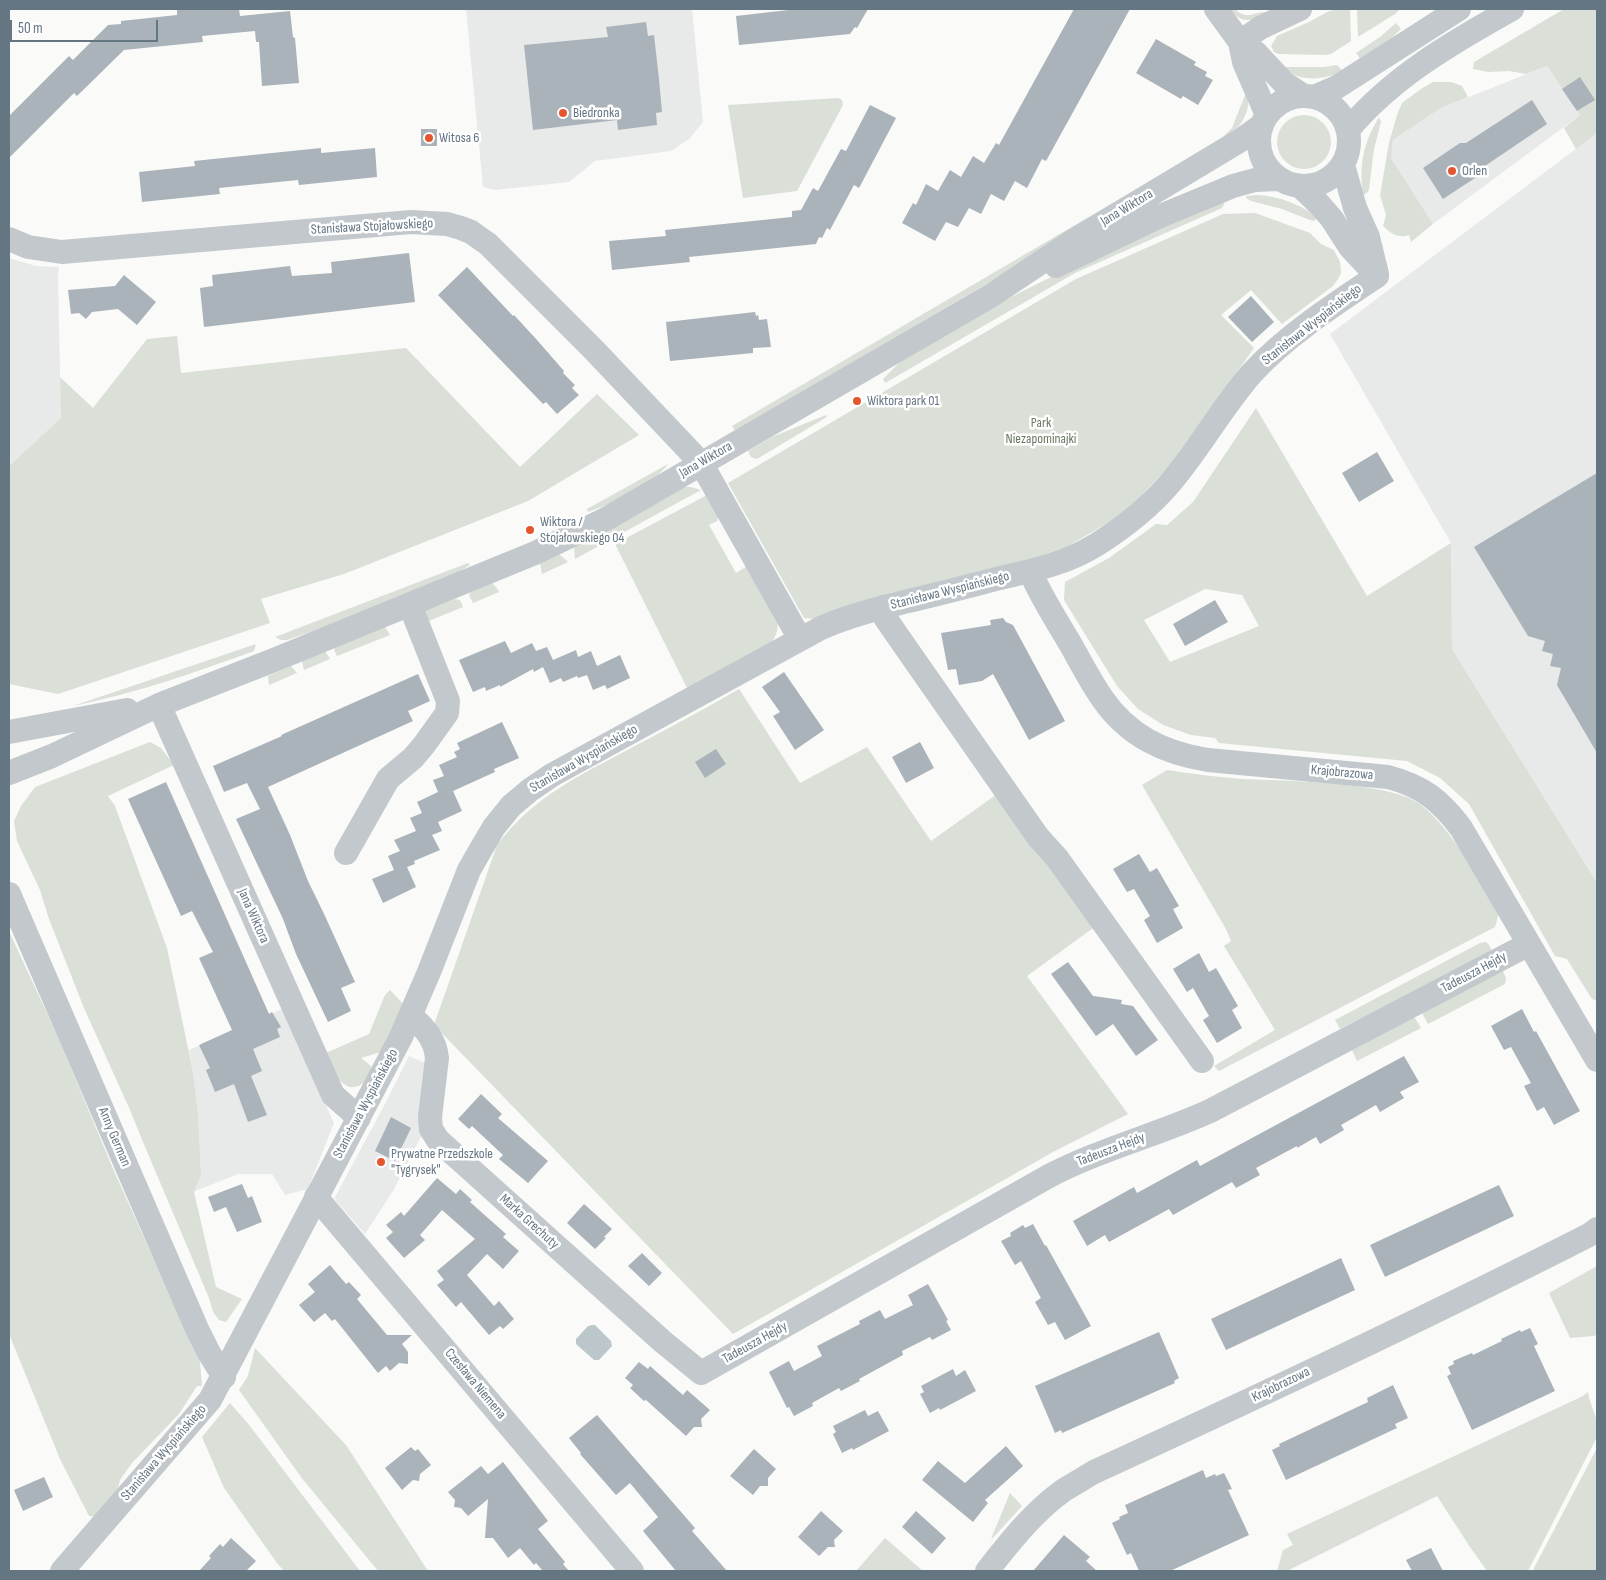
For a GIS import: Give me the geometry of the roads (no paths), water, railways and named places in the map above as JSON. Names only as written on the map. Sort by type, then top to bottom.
[{"type":"street","points":[[1216,9],[1240,42],[1256,53],[1284,83],[1309,97],[1326,102],[1344,118],[1350,142],[1348,154],[1343,165],[1335,175],[1325,182],[1301,187],[1278,179],[1270,171],[1261,155],[1259,137],[1265,120],[1274,107],[1283,101],[1309,97],[1343,83],[1459,9]]},
{"type":"street","points":[[1240,42],[1260,28],[1300,9]]},
{"type":"street","points":[[1348,130],[1370,105],[1401,78],[1468,34],[1512,9]]},
{"type":"street","points":[[1240,42],[1244,62],[1265,120]]},
{"type":"street","name":"Jana Wiktora","points":[[9,773],[52,756],[159,705],[410,605],[544,549],[606,519],[992,295],[1073,240],[1241,140],[1265,120]]},
{"type":"street","points":[[1343,165],[1355,208],[1368,237],[1377,276]]},
{"type":"street","name":"Jana Wiktora","points":[[992,295],[1081,255],[1158,217],[1233,186],[1255,180],[1278,179]]},
{"type":"street","points":[[1301,187],[1332,219],[1350,248],[1377,276]]},
{"type":"street","name":"Stanisława Stojałowskiego","points":[[9,239],[28,247],[62,252],[411,222],[447,224],[471,232],[488,244],[594,350],[701,463],[800,639]]},
{"type":"street","name":"Stanisława Wyspiańskiego","points":[[62,1571],[194,1420],[210,1400],[224,1377],[316,1197],[387,1066],[411,1016],[469,870],[494,827],[511,806],[552,775],[800,639],[839,620],[883,607],[1030,571],[1070,557],[1094,546],[1120,529],[1145,508],[1170,482],[1235,394],[1276,351],[1342,299],[1377,276]]},
{"type":"street","name":"Krajobrazowa","points":[[1030,571],[1044,600],[1102,698],[1115,715],[1150,743],[1187,757],[1388,777],[1417,788],[1433,797],[1447,810],[1461,828],[1597,1060]]},
{"type":"street","points":[[346,853],[388,779],[413,758],[448,713],[448,701],[410,605]]},
{"type":"street","points":[[883,607],[886,618],[904,645],[1038,837],[1057,858],[1202,1061]]},
{"type":"street","name":"Jana Wiktora","points":[[9,732],[159,705]]},
{"type":"street","name":"Jana Wiktora","points":[[159,705],[333,1095],[359,1118]]},
{"type":"street","name":"Anny German","points":[[9,894],[208,1354],[224,1377]]},
{"type":"street","name":"Tadeusza Hejdy","points":[[701,1373],[1049,1176],[1090,1156],[1210,1112],[1529,944]]},
{"type":"street","name":"Marka Grechuty","points":[[411,1016],[431,1037],[436,1049],[437,1058],[430,1117],[432,1129],[438,1140],[662,1341],[701,1373]]},
{"type":"street","name":"Czesława Niemena","points":[[316,1197],[632,1571]]},
{"type":"street","name":"Krajobrazowa","points":[[987,1571],[1019,1531],[1063,1491],[1094,1472],[1397,1330],[1589,1235],[1597,1229]]},
{"type":"place","name":"Biedronka","points":[[563,113]]},
{"type":"place","name":"Witosa 6","points":[[429,138]]},
{"type":"place","name":"Orlen","points":[[1452,171]]},
{"type":"place","name":"Wiktora park 01","points":[[857,401]]},
{"type":"place","name":"Wiktora / Stojałowskiego 04","points":[[530,530]]},
{"type":"place","name":"Prywatne Przedszkole \"Tygrysek\"","points":[[381,1162]]},
{"type":"park label","name":"Park Niezapominajki","points":[[1041,432]]}]
